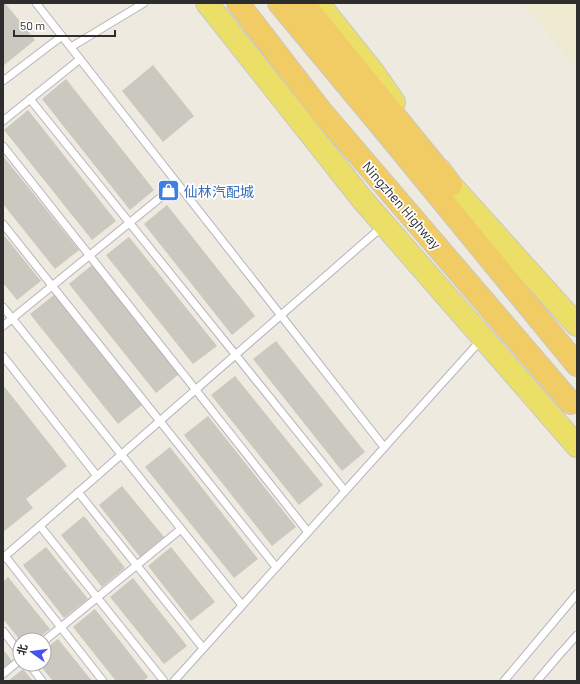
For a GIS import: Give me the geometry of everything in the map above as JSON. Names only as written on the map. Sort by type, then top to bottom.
[{"type":"highway","name":"Ningzhen Highway","points":[[238,3],[321,111],[571,403]]},
{"type":"highway","points":[[279,3],[577,365]]},
{"type":"highway","points":[[303,3],[451,185]]},
{"type":"main road","points":[[207,3],[357,192],[483,338],[573,439]]},
{"type":"main road","points":[[318,3],[374,73],[451,185],[577,324]]},
{"type":"lane","points":[[36,3],[384,447]]},
{"type":"lane","points":[[70,47],[144,3]]},
{"type":"lane","points":[[3,81],[62,36]]},
{"type":"lane","points":[[3,121],[80,59]]},
{"type":"lane","points":[[30,99],[345,491]]},
{"type":"lane","points":[[3,146],[308,532]]},
{"type":"lane","points":[[3,326],[177,184]]},
{"type":"lane","points":[[3,224],[276,567]]},
{"type":"lane","points":[[103,681],[4,557],[385,225]]},
{"type":"lane","points":[[3,307],[242,605]]},
{"type":"lane","points":[[174,681],[483,338]]},
{"type":"lane","points":[[3,356],[97,476]]},
{"type":"lane","points":[[78,492],[203,648]]},
{"type":"lane","points":[[40,526],[164,681]]},
{"type":"lane","points":[[52,634],[181,528]]},
{"type":"lane","points":[[504,681],[577,594]]},
{"type":"lane","points":[[3,631],[12,643]]},
{"type":"lane","points":[[537,681],[577,635]]},
{"type":"lane","points":[[3,674],[12,667]]},
{"type":"lane","points":[[35,672],[42,681]]},
{"type":"shaded area","points":[[522,3],[577,3],[577,69]]},
{"type":"building","points":[[3,3],[5,3],[35,40],[3,66]]},
{"type":"building","points":[[153,65],[194,116],[163,142],[122,91]]},
{"type":"building","points":[[66,79],[154,190],[130,210],[42,99]]},
{"type":"building","points":[[28,110],[116,221],[92,240],[4,130]]},
{"type":"building","points":[[3,156],[79,250],[55,269],[3,204]]},
{"type":"building","points":[[167,205],[255,316],[232,335],[144,224]]},
{"type":"building","points":[[3,234],[41,281],[17,300],[3,283]]},
{"type":"building","points":[[129,237],[217,346],[193,364],[106,255]]},
{"type":"building","points":[[92,265],[179,374],[156,393],[69,284]]},
{"type":"building","points":[[54,295],[142,405],[118,424],[30,314]]},
{"type":"building","points":[[276,341],[365,452],[342,471],[253,359]]},
{"type":"building","points":[[235,376],[323,485],[299,505],[211,395]]},
{"type":"building","points":[[3,385],[67,466],[26,499],[33,508],[3,532]]},
{"type":"building","points":[[208,416],[296,527],[272,546],[184,435]]},
{"type":"building","points":[[170,447],[258,559],[234,578],[145,467]]},
{"type":"building","points":[[122,486],[164,537],[140,557],[99,505]]},
{"type":"building","points":[[84,516],[125,568],[102,587],[61,535]]},
{"type":"building","points":[[46,547],[88,599],[64,618],[23,565]]},
{"type":"building","points":[[171,547],[215,602],[191,621],[148,566]]},
{"type":"building","points":[[8,577],[50,629],[46,632],[14,632],[3,619],[3,582]]},
{"type":"building","points":[[133,578],[187,646],[164,664],[110,597]]},
{"type":"building","points":[[95,609],[148,677],[143,681],[116,681],[73,627]]},
{"type":"building","points":[[58,639],[92,681],[53,681],[46,672],[52,672],[52,644]]},
{"type":"building","points":[[3,649],[12,661],[3,668]]},
{"type":"building","points":[[19,672],[26,672],[33,681],[8,681]]},
{"type":"place","name":"仙林汽配城","points":[[169,191]]}]
